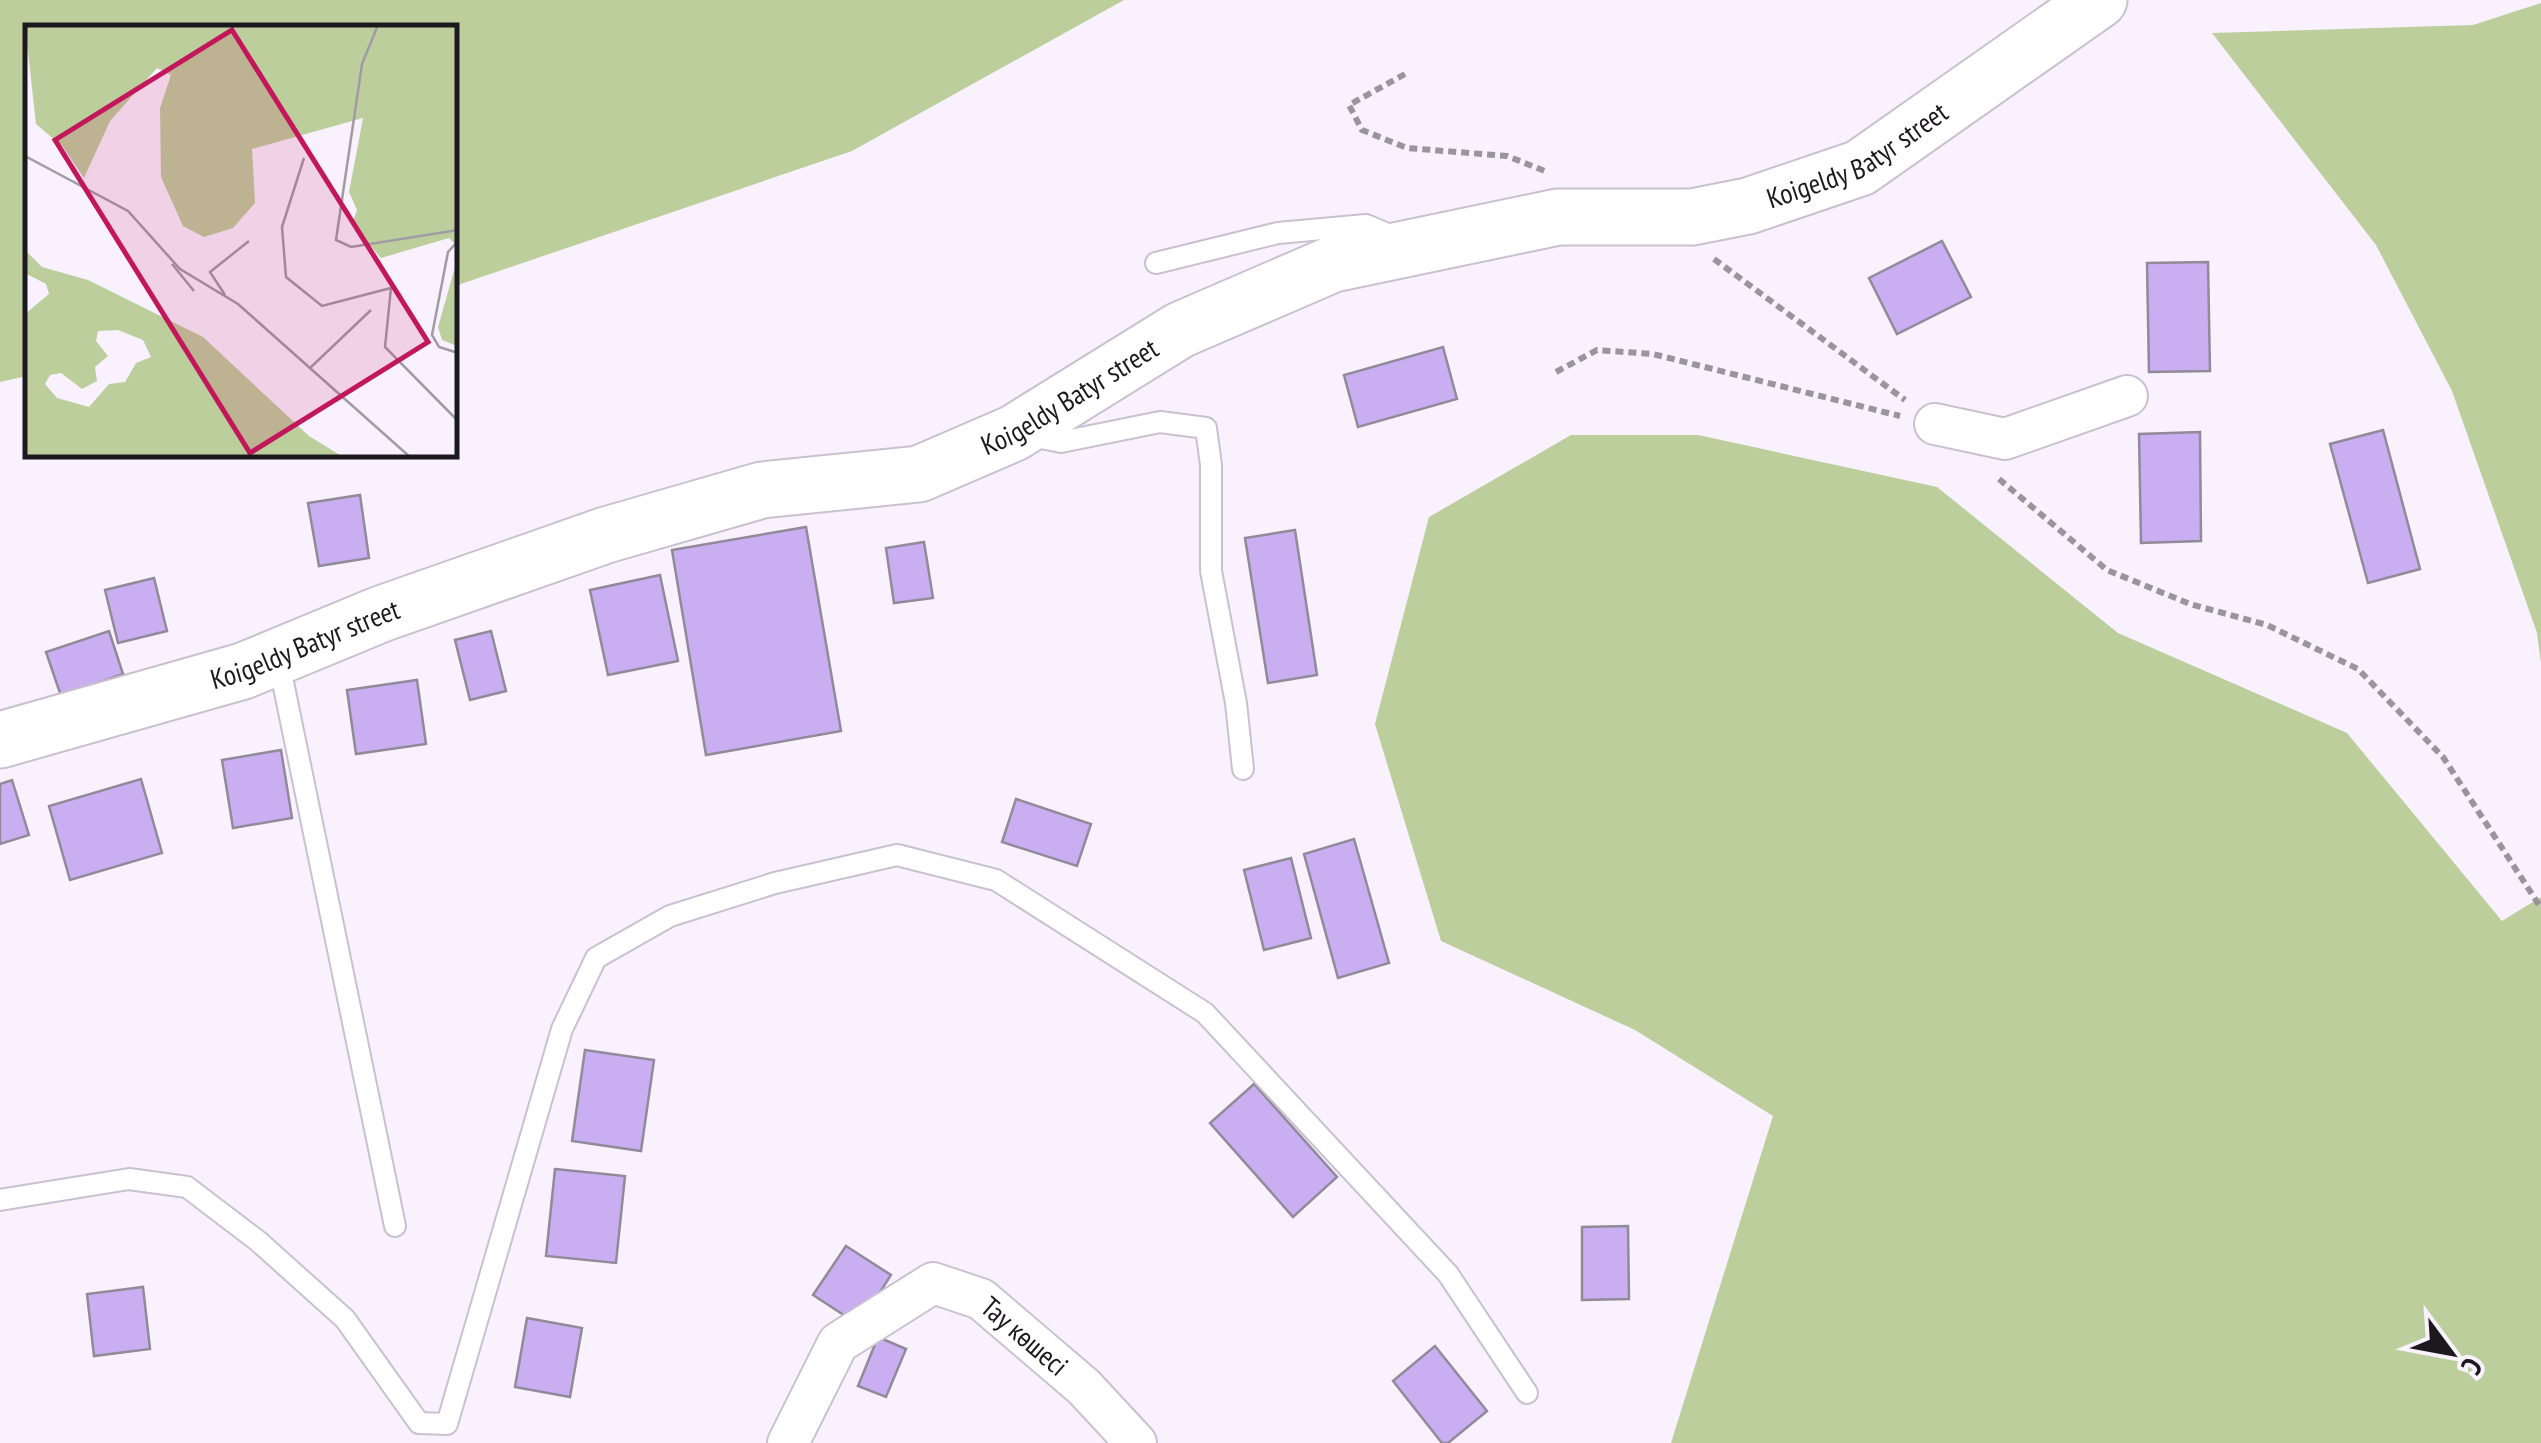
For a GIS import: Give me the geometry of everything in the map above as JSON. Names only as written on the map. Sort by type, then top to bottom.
[{"type":"street","name":"Koigeldy Batyr street","points":[[0,740],[243,671],[380,614],[606,535],[762,490],[919,474],[1014,433],[1180,330],[1332,264],[1558,217],[1692,217],[1748,206],[1860,168],[2099,0]]},
{"type":"street","points":[[1935,424],[2006,439],[2127,396]]},
{"type":"street","name":"Тау көшесі","points":[[788,1443],[838,1342],[933,1284],[980,1299],[1084,1386],[1136,1443]]},
{"type":"lane","points":[[1156,263],[1278,233],[1366,225],[1420,248]]},
{"type":"lane","points":[[1014,433],[1061,442],[1160,422],[1206,428],[1211,465],[1211,572],[1236,703],[1243,769]]},
{"type":"lane","points":[[278,656],[395,1226]]},
{"type":"lane","points":[[0,1200],[129,1179],[186,1187],[258,1240],[345,1318],[419,1423],[447,1424],[562,1029],[596,958],[670,916],[776,883],[898,856],[996,880],[1205,1013],[1448,1274],[1527,1393]]},
{"type":"path","points":[[1405,74],[1349,105],[1362,130],[1406,148],[1507,156],[1560,176]]},
{"type":"path","points":[[1692,217],[1715,260],[1935,424]]},
{"type":"path","points":[[1556,372],[1597,350],[1653,354],[1935,424]]},
{"type":"path","points":[[1994,474],[2107,570],[2190,604],[2267,625],[2358,669],[2443,758],[2541,908]]},
{"type":"green space","points":[[0,0],[1124,0],[852,151],[458,285],[458,25],[25,25],[25,376],[0,382]]},
{"type":"green space","points":[[2541,3],[2541,663],[2537,633],[2452,391],[2376,245],[2212,33],[2473,25]]},
{"type":"green space","points":[[1571,435],[1698,435],[1937,487],[2118,633],[2347,733],[2502,921],[2541,897],[2541,1443],[1671,1443],[1773,1116],[1635,1030],[1441,941],[1375,724],[1429,517]]},
{"type":"building","points":[[1942,241],[1971,297],[1897,334],[1869,278]]},
{"type":"building","points":[[2208,262],[2210,371],[2149,372],[2147,263]]},
{"type":"building","points":[[1443,347],[1457,399],[1358,427],[1344,375]]},
{"type":"building","points":[[2383,430],[2420,569],[2368,583],[2330,444]]},
{"type":"building","points":[[2200,432],[2201,541],[2141,543],[2139,434]]},
{"type":"building","points":[[360,495],[369,558],[319,566],[308,503]]},
{"type":"building","points":[[806,527],[841,731],[706,755],[672,550]]},
{"type":"building","points":[[1295,530],[1317,675],[1268,683],[1245,538]]},
{"type":"building","points":[[924,542],[933,598],[894,603],[886,548]]},
{"type":"building","points":[[660,575],[678,661],[608,675],[590,590]]},
{"type":"building","points":[[154,578],[167,631],[118,643],[105,590]]},
{"type":"building","points":[[109,631],[123,674],[61,696],[46,652]]},
{"type":"building","points":[[491,631],[506,691],[470,700],[455,640]]},
{"type":"building","points":[[417,680],[426,744],[356,754],[347,690]]},
{"type":"building","points":[[281,750],[292,818],[233,828],[222,760]]},
{"type":"building","points":[[141,779],[162,853],[70,880],[49,806]]},
{"type":"building","points":[[12,780],[29,835],[0,844],[0,784]]},
{"type":"building","points":[[1016,799],[1091,824],[1077,866],[1002,842]]},
{"type":"building","points":[[1354,839],[1389,963],[1338,978],[1304,854]]},
{"type":"building","points":[[1291,858],[1311,938],[1264,950],[1244,870]]},
{"type":"building","points":[[585,1050],[654,1060],[641,1151],[572,1141]]},
{"type":"building","points":[[1254,1084],[1337,1177],[1293,1217],[1210,1123]]},
{"type":"building","points":[[555,1169],[625,1176],[616,1263],[546,1256]]},
{"type":"building","points":[[1628,1226],[1629,1299],[1582,1300],[1582,1227]]},
{"type":"building","points":[[846,1246],[891,1275],[859,1325],[813,1295]]},
{"type":"building","points":[[143,1287],[150,1349],[94,1356],[87,1294]]},
{"type":"building","points":[[527,1318],[582,1328],[570,1397],[515,1387]]},
{"type":"building","points":[[878,1337],[906,1349],[886,1397],[858,1386]]},
{"type":"building","points":[[1435,1346],[1487,1411],[1448,1443],[1442,1443],[1393,1381]]}]
